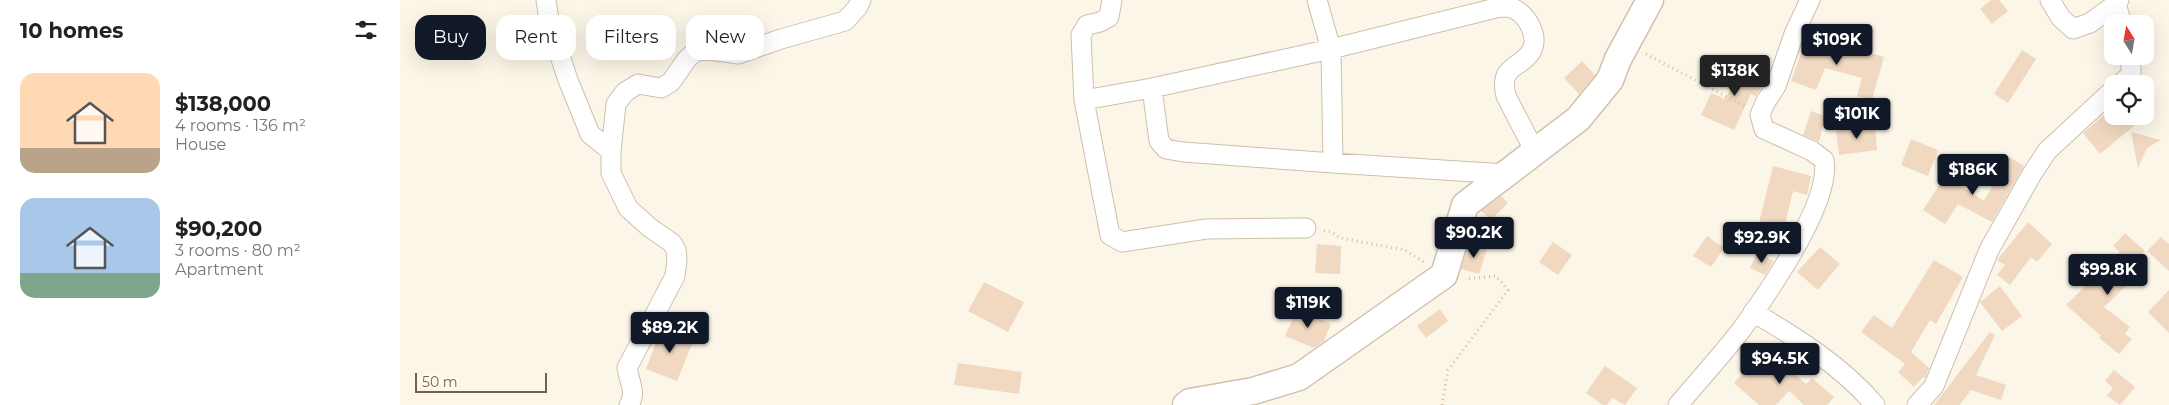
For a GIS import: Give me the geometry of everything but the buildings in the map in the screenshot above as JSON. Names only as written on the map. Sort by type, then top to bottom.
[{"type":"street","points":[[546,0],[550,26],[568,80],[590,134],[611,151]]},
{"type":"street","points":[[629,405],[633,399],[633,388],[627,368],[675,276],[678,260],[672,243],[649,227],[628,208],[611,173],[611,151],[616,104],[625,92],[638,84],[661,88],[671,82],[687,59],[696,51],[710,50],[738,54],[781,38],[845,21],[857,8],[861,0]]},
{"type":"street","points":[[1112,0],[1109,17],[1100,22],[1087,25],[1081,35],[1084,100],[1110,235],[1122,242],[1206,229],[1306,228]]},
{"type":"street","points":[[1318,0],[1331,49],[1333,163]]},
{"type":"street","points":[[1186,405],[1190,402],[1253,392],[1299,377],[1444,275],[1465,205],[1578,119],[1610,80],[1618,59],[1650,0]]},
{"type":"street","points":[[1678,405],[1741,330],[1806,228],[1818,199],[1826,170],[1824,160],[1812,151],[1764,129],[1760,115],[1776,86],[1794,34],[1810,0]]},
{"type":"street","points":[[2050,0],[2061,18],[2073,29],[2090,23],[2117,2],[2120,15]]},
{"type":"street","points":[[1084,100],[1152,88],[1331,49],[1500,7],[1512,8],[1523,16],[1532,28],[1534,40],[1532,51],[1509,72],[1503,86],[1506,96],[1534,152]]},
{"type":"street","points":[[1152,88],[1159,141],[1166,149],[1182,152],[1506,174]]},
{"type":"street","points":[[1917,405],[1934,386],[1989,250],[2046,151],[2104,98]]},
{"type":"street","points":[[1753,312],[1805,343],[1863,390],[1875,405]]},
{"type":"path","points":[[1618,59],[1648,54],[1760,115]]}]
